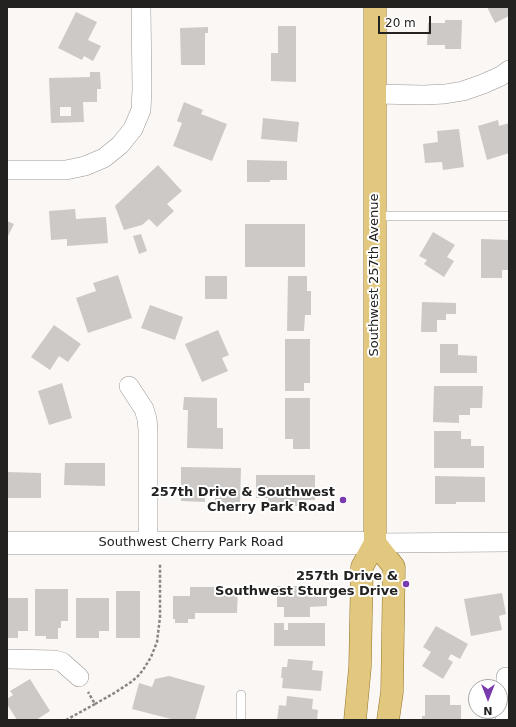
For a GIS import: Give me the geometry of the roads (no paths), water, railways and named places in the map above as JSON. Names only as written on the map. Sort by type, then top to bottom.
[{"type":"main road","name":"Southwest 257th Avenue","points":[[355,720],[360,668],[362,567],[375,542],[375,7]]},
{"type":"main road","points":[[375,542],[394,567],[392,692],[388,720]]},
{"type":"street","points":[[7,170],[66,170],[86,166],[104,158],[120,145],[132,128],[141,110],[141,7]]},
{"type":"street","points":[[375,94],[424,95],[463,91],[501,76],[509,70]]},
{"type":"street","points":[[129,386],[144,409],[147,419],[154,542]]},
{"type":"street","name":"Southwest Cherry Park Road","points":[[7,542],[375,542]]},
{"type":"street","points":[[375,542],[509,542]]},
{"type":"street","points":[[7,659],[55,660],[62,662],[79,677]]},
{"type":"street","points":[[506,720],[507,677]]},
{"type":"lane","points":[[375,216],[509,216]]},
{"type":"lane","points":[[240,720],[241,695]]},
{"type":"place","name":"257th Drive & Southwest Cherry Park Road","points":[[343,500]]},
{"type":"place","name":"257th Drive & Southwest Sturges Drive","points":[[406,584]]}]
